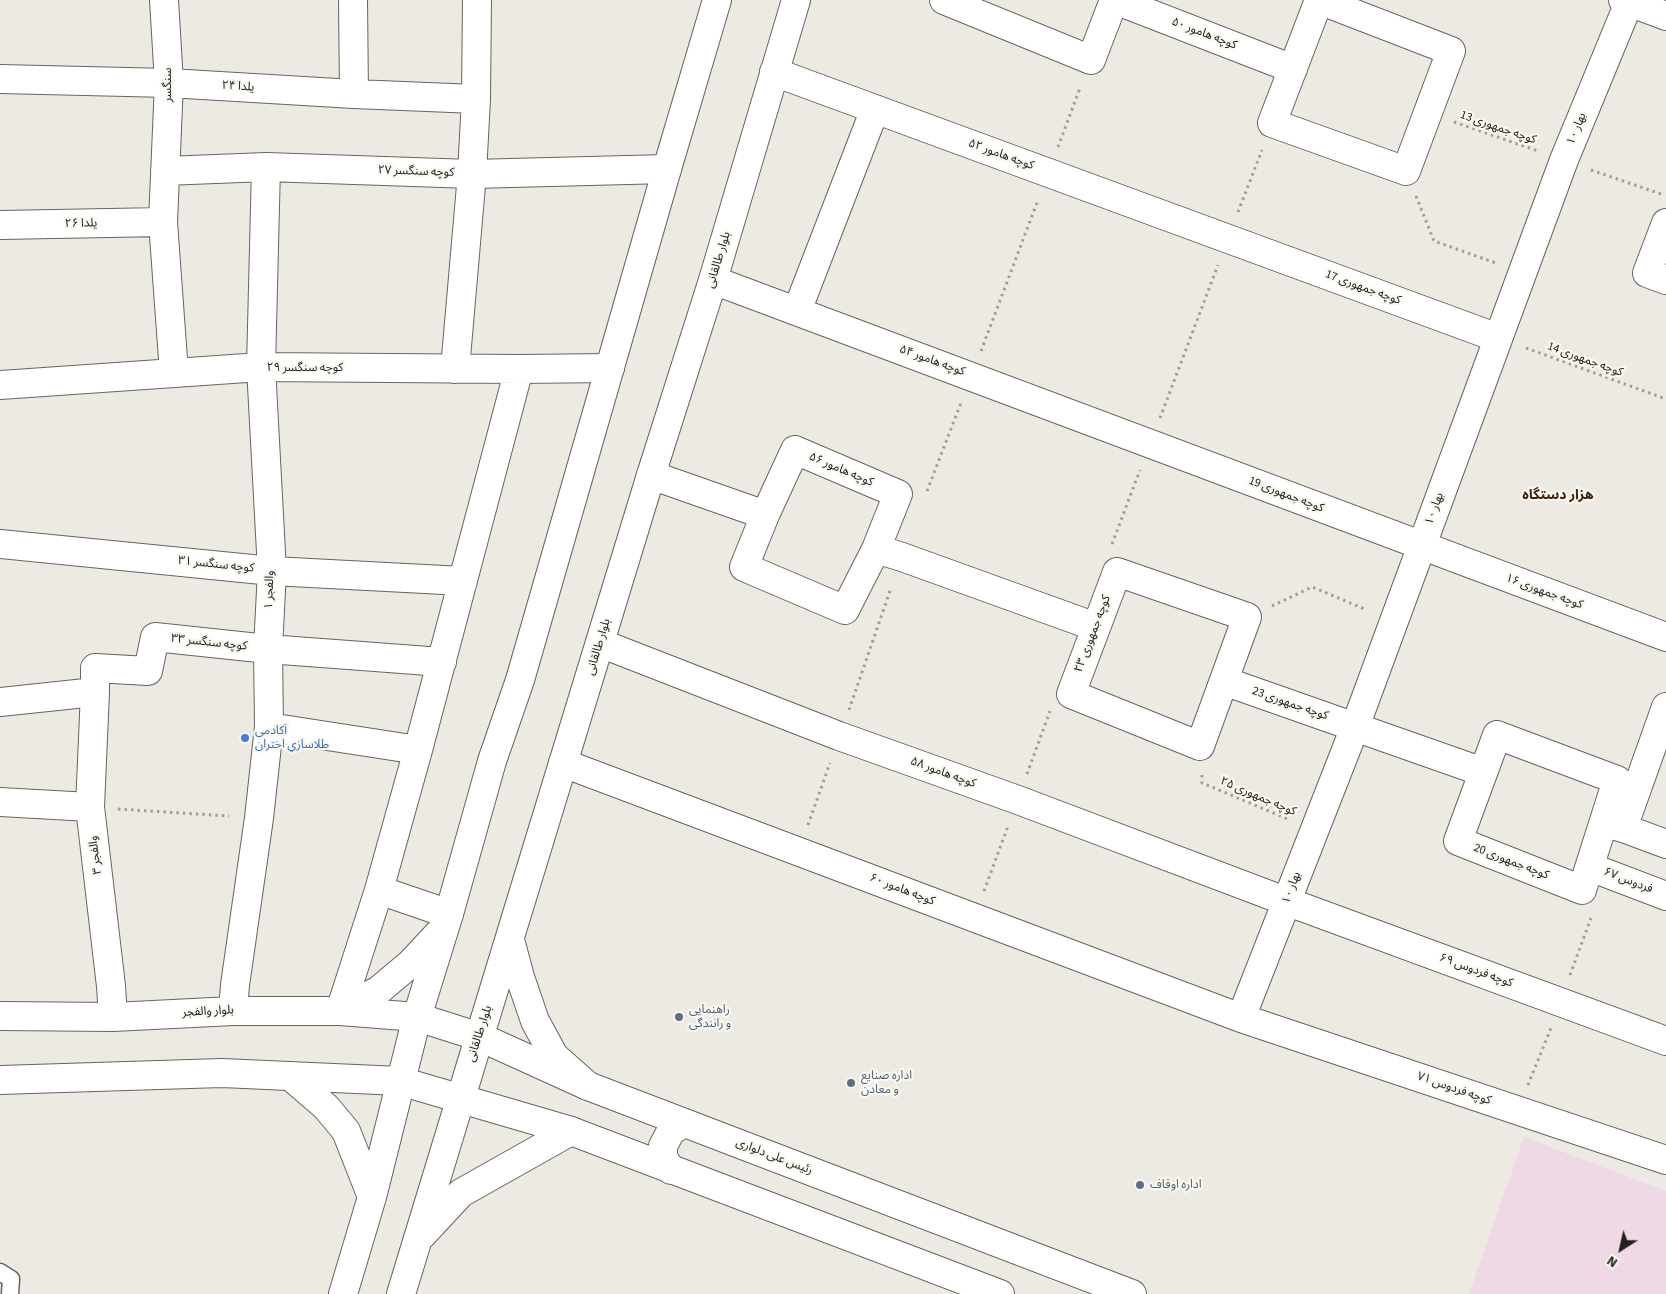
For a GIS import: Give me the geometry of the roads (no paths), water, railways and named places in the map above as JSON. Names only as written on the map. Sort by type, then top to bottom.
[{"type":"street","name":"سنگسر","points":[[164,0],[169,82],[163,222],[174,373]]},
{"type":"street","points":[[353,0],[354,94]]},
{"type":"street","points":[[455,369],[472,174],[476,99],[477,0]]},
{"type":"street","points":[[343,1294],[372,1197],[417,1017],[447,921],[492,761],[520,680],[667,169],[718,0]]},
{"type":"street","name":"بلوار طالقانی","points":[[401,1294],[651,475],[713,280],[796,0]]},
{"type":"street","points":[[944,0],[1091,60],[1114,0]]},
{"type":"street","name":"کوچه هامور ۵۰","points":[[1114,0],[1293,69]]},
{"type":"street","points":[[1319,0],[1451,51],[1406,171],[1272,123],[1293,69],[1319,0]]},
{"type":"street","points":[[1627,1],[1666,16]]},
{"type":"street","name":"بهار ۱۰","points":[[1242,1018],[1355,727],[1564,160],[1627,1]]},
{"type":"street","name":"کوچه هامور ۵۲","points":[[774,72],[1228,238]]},
{"type":"street","name":"یلدا ۲۴","points":[[0,79],[169,82],[354,94],[476,99]]},
{"type":"street","points":[[797,311],[875,109]]},
{"type":"street","name":"کوچه سنگسر ۲۷","points":[[165,171],[266,167],[472,174],[667,169]]},
{"type":"street","name":"والفجر ۱","points":[[233,1011],[235,985],[260,818],[270,727],[268,649],[272,571],[261,367],[266,167]]},
{"type":"street","name":"یلدا ۲۶","points":[[0,225],[163,222]]},
{"type":"street","points":[[1666,223],[1647,273],[1666,280]]},
{"type":"street","name":"کوچه جمهوری 17","points":[[1228,238],[1498,338]]},
{"type":"street","name":"کوچه هامور ۵۴","points":[[713,280],[1150,443]]},
{"type":"street","name":"کوچه سنگسر ۲۹","points":[[0,385],[261,367],[519,370],[610,368]]},
{"type":"street","points":[[340,1011],[379,890],[442,662],[519,370]]},
{"type":"street","name":"کوچه جمهوری 19","points":[[1150,443],[1421,546]]},
{"type":"street","name":"کوچه هامور ۵۶","points":[[795,450],[898,494],[876,549],[845,610],[744,567],[765,515],[795,450]]},
{"type":"street","points":[[651,475],[765,515]]},
{"type":"street","name":"کوچه سنگسر ۳۱","points":[[0,544],[272,571],[463,581]]},
{"type":"street","name":"کوچه جمهوری ۱۶","points":[[1421,546],[1666,637]]},
{"type":"street","points":[[876,549],[1096,627]]},
{"type":"street","name":"کوچه جمهوری ۲۳","points":[[1116,572],[1247,617],[1200,746],[1071,694],[1096,627],[1116,572]]},
{"type":"street","name":"کوچه سنگسر ۳۳","points":[[95,692],[95,668],[148,672],[155,637],[268,649],[442,662]]},
{"type":"street","name":"کوچه هامور ۵۸","points":[[600,643],[839,736],[1018,800],[1287,901]]},
{"type":"street","name":"کوچه جمهوری 23","points":[[1224,681],[1355,727]]},
{"type":"street","points":[[0,702],[95,692]]},
{"type":"street","name":"والفجر ۳","points":[[95,692],[90,807],[113,1017]]},
{"type":"street","points":[[1599,870],[1614,825],[1666,707]]},
{"type":"street","points":[[270,727],[418,750]]},
{"type":"street","points":[[1355,727],[1482,772]]},
{"type":"street","name":"کوچه جمهوری 20","points":[[1599,870],[1582,890],[1458,841],[1482,772],[1498,735],[1618,780],[1614,825]]},
{"type":"street","name":"کوچه هامور ۶۰","points":[[563,763],[1242,1018]]},
{"type":"street","points":[[0,802],[90,807]]},
{"type":"street","points":[[1614,825],[1666,844]]},
{"type":"street","name":"فردوس ۶۷","points":[[1599,870],[1666,896]]},
{"type":"street","points":[[379,890],[447,921]]},
{"type":"street","name":"کوچه فردوس ۶۹","points":[[1287,901],[1666,1041]]},
{"type":"street","points":[[340,1011],[379,990],[410,964],[447,921]]},
{"type":"street","points":[[510,940],[535,1021],[554,1056],[588,1086]]},
{"type":"street","name":"بلوار والفجر","points":[[0,1016],[113,1017],[233,1011],[340,1011],[417,1017]]},
{"type":"street","name":"رئیس علی دلواری","points":[[417,1017],[480,1037],[588,1086],[1132,1294]]},
{"type":"street","name":"کوچه فردوس ۷۱","points":[[1242,1018],[1666,1160]]},
{"type":"street","points":[[0,1080],[222,1073],[400,1081],[571,1131],[1000,1294]]},
{"type":"street","points":[[290,1076],[326,1107],[346,1131],[372,1197]]},
{"type":"street","points":[[671,1170],[663,1157],[663,1146],[671,1132],[684,1122]]},
{"type":"street","points":[[418,1240],[461,1193],[571,1131]]},
{"type":"lane","points":[[0,1272],[11,1279],[10,1294]]},
{"type":"place","name":"آكادمى طلاسازي اختران","points":[[245,738]]},
{"type":"place","name":"راهنمایی و رانندگی","points":[[679,1017]]},
{"type":"place","name":"اداره صنایع و معادن","points":[[851,1083]]},
{"type":"place","name":"اداره اوقاف","points":[[1140,1185]]},
{"type":"district","name":"هزار دستگاه","points":[[1558,496]]}]
